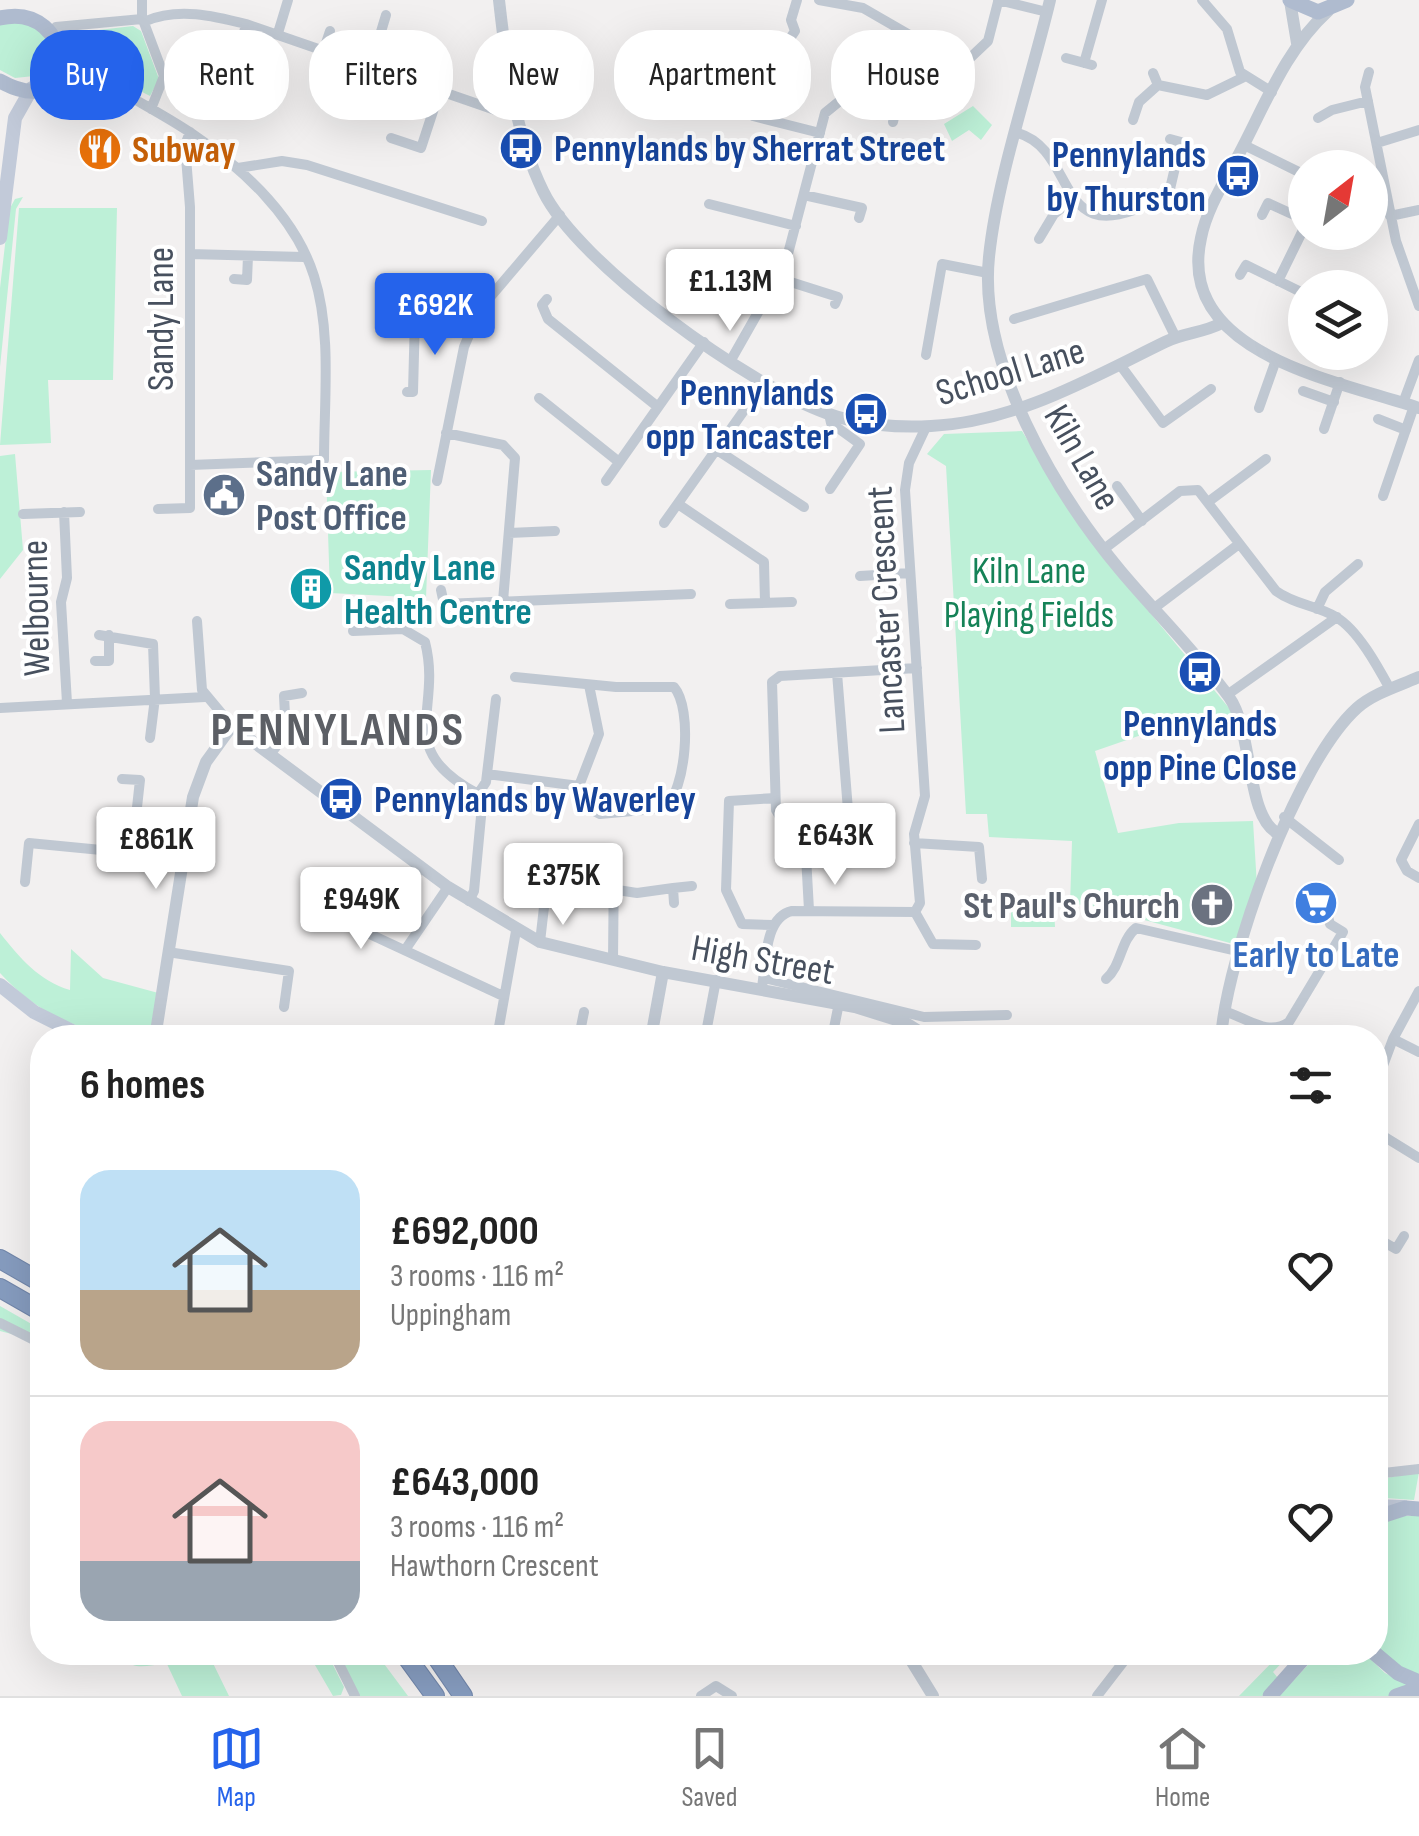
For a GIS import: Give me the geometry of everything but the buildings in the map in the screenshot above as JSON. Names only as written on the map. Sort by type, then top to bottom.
[{"type":"highway","points":[[0,1259],[30,1275]]},
{"type":"highway","points":[[0,1288],[30,1305]]},
{"type":"highway","points":[[402,1665],[422,1696]]},
{"type":"highway","points":[[412,1665],[435,1696]]},
{"type":"highway","points":[[441,1665],[464,1696]]},
{"type":"main road","points":[[1290,0],[1308,11],[1328,11],[1347,0]]},
{"type":"main road","points":[[6,10],[31,6],[57,30]]},
{"type":"main road","points":[[0,81],[30,88]]},
{"type":"main road","points":[[0,238],[6,152],[15,118],[30,92]]},
{"type":"main road","points":[[0,985],[34,1012],[60,1025]]},
{"type":"main road","points":[[1388,1506],[1414,1507]]},
{"type":"main road","points":[[1388,1514],[1414,1507]]},
{"type":"main road","points":[[1270,1696],[1297,1665]]},
{"type":"main road","points":[[1388,1665],[1419,1685]]},
{"type":"main road","points":[[1396,1696],[1419,1685]]},
{"type":"street","points":[[142,0],[144,20],[164,76],[151,109]]},
{"type":"street","points":[[279,30],[288,0]]},
{"type":"street","name":"School Lane","points":[[499,0],[519,123],[544,193],[560,215],[607,267],[704,342],[765,381],[829,414],[926,426],[1020,407],[1090,383],[1176,338],[1222,323]]},
{"type":"street","points":[[795,30],[792,20],[797,0]]},
{"type":"street","points":[[819,0],[863,8],[934,49],[970,58],[988,40],[998,1],[1049,6]]},
{"type":"street","points":[[1066,58],[1088,64],[1102,0]]},
{"type":"street","points":[[1202,0],[1227,29],[1236,66],[1244,77],[1272,92]]},
{"type":"street","points":[[1290,0],[1297,45]]},
{"type":"street","name":"Kiln Lane","points":[[1049,6],[996,217],[988,273],[992,340],[1020,407],[1068,496],[1104,549],[1227,695],[1244,729],[1259,814],[1278,834]]},
{"type":"street","points":[[1328,11],[1297,45],[1208,216],[1199,248],[1202,284],[1222,323],[1244,343],[1276,360],[1412,406]]},
{"type":"street","points":[[56,27],[144,20],[168,14],[267,30]]},
{"type":"street","points":[[381,30],[386,16]]},
{"type":"street","points":[[245,30],[246,24]]},
{"type":"street","points":[[1369,72],[1368,101],[1378,150]]},
{"type":"street","points":[[1153,73],[1158,85]]},
{"type":"street","points":[[1158,85],[1207,95],[1244,77]]},
{"type":"street","points":[[1133,120],[1139,102],[1158,85]]},
{"type":"street","points":[[731,360],[778,278],[826,112],[841,100],[894,112],[893,122]]},
{"type":"street","points":[[1318,118],[1332,110],[1368,101]]},
{"type":"street","points":[[144,105],[190,132],[238,168],[277,210],[314,275],[321,316],[324,460],[190,464]]},
{"type":"street","points":[[391,138],[420,148],[430,120]]},
{"type":"street","points":[[770,120],[820,133]]},
{"type":"street","points":[[1377,143],[1419,130]]},
{"type":"street","name":"Sandy Lane","points":[[158,509],[190,508],[190,254],[185,145],[190,132]]},
{"type":"street","points":[[1018,133],[1052,155],[1072,200],[1104,215],[1151,204],[1169,192],[1181,142],[1170,139]]},
{"type":"street","points":[[1244,145],[1288,167]]},
{"type":"street","points":[[238,168],[282,161],[306,165],[482,222]]},
{"type":"street","points":[[804,195],[862,208],[859,218]]},
{"type":"street","points":[[1039,239],[1054,214],[1072,200]]},
{"type":"street","points":[[1262,215],[1268,203],[1288,214]]},
{"type":"street","points":[[1388,203],[1418,300]]},
{"type":"street","points":[[708,204],[796,226]]},
{"type":"street","points":[[1390,216],[1419,210]]},
{"type":"street","points":[[437,481],[464,346],[480,309],[560,215]]},
{"type":"street","points":[[1278,281],[1292,250]]},
{"type":"street","points":[[190,254],[304,257]]},
{"type":"street","points":[[234,279],[248,280],[248,256]]},
{"type":"street","points":[[926,355],[942,264],[988,273]]},
{"type":"street","points":[[1240,275],[1246,264],[1288,286]]},
{"type":"street","points":[[389,278],[427,282],[480,309]]},
{"type":"street","points":[[778,278],[838,297],[836,304]]},
{"type":"street","points":[[1014,319],[1147,279],[1176,338]]},
{"type":"street","points":[[407,392],[413,392],[416,316],[427,282]]},
{"type":"street","points":[[547,300],[542,306],[548,319],[658,407]]},
{"type":"street","points":[[606,481],[704,342]]},
{"type":"street","points":[[1259,408],[1276,360]]},
{"type":"street","points":[[1383,496],[1406,430],[1419,360]]},
{"type":"street","points":[[1121,366],[1163,423],[1211,389]]},
{"type":"street","points":[[664,523],[765,381]]},
{"type":"street","points":[[1324,429],[1340,382]]},
{"type":"street","points":[[1303,392],[1334,402]]},
{"type":"street","points":[[539,398],[619,462]]},
{"type":"street","points":[[829,414],[832,423],[860,444],[830,489]]},
{"type":"street","points":[[1378,419],[1406,430]]},
{"type":"street","name":"Lancaster Crescent","points":[[915,912],[920,904],[914,843],[925,800],[905,480],[926,426]]},
{"type":"street","points":[[446,434],[503,445],[513,454],[516,466],[503,601]]},
{"type":"street","points":[[717,450],[804,507]]},
{"type":"street","points":[[1208,502],[1266,459]]},
{"type":"street","points":[[1117,486],[1142,521]]},
{"type":"street","points":[[1104,549],[1184,489],[1198,490],[1276,590],[1293,603],[1337,618],[1390,689]]},
{"type":"street","points":[[678,504],[764,562],[765,603]]},
{"type":"street","name":"Welbourne","points":[[64,512],[66,578],[61,602],[67,703]]},
{"type":"street","name":"Welbourne","points":[[23,514],[80,512]]},
{"type":"street","points":[[509,533],[555,531]]},
{"type":"street","points":[[1154,609],[1240,544]]},
{"type":"street","points":[[1317,610],[1325,592],[1358,564]]},
{"type":"street","points":[[860,576],[910,573]]},
{"type":"street","points":[[441,590],[444,604],[691,594]]},
{"type":"street","points":[[730,604],[792,602]]},
{"type":"street","points":[[1227,695],[1337,618]]},
{"type":"street","points":[[157,1025],[200,774],[232,726],[205,697],[197,621]]},
{"type":"street","points":[[354,631],[403,630],[425,642],[426,746],[446,774],[478,794]]},
{"type":"street","points":[[94,661],[109,661],[104,635],[155,639],[150,738]]},
{"type":"street","points":[[812,846],[778,817],[772,682],[780,676],[918,668]]},
{"type":"street","points":[[809,910],[806,856],[848,810],[836,673]]},
{"type":"street","points":[[514,677],[588,686],[674,687],[683,701],[686,749],[674,798],[658,812],[590,812],[582,805],[579,786],[599,734],[588,686]]},
{"type":"street","points":[[1223,1025],[1241,952],[1284,817],[1350,715],[1390,689],[1419,677]]},
{"type":"street","points":[[272,752],[286,734],[284,696],[302,693]]},
{"type":"street","points":[[0,708],[205,697]]},
{"type":"street","points":[[469,901],[474,891],[482,813],[478,794],[487,774],[496,699]]},
{"type":"street","name":"High Street","points":[[232,726],[272,752],[448,887],[540,942],[663,972],[763,983],[891,1017],[906,1025]]},
{"type":"street","points":[[487,774],[579,786]]},
{"type":"street","points":[[122,779],[140,780],[132,854]]},
{"type":"street","points":[[773,925],[742,924],[728,898],[724,801],[775,798]]},
{"type":"street","points":[[1284,817],[1340,860]]},
{"type":"street","points":[[1419,824],[1401,860],[1406,870],[1419,878]]},
{"type":"street","points":[[25,882],[29,842],[184,858]]},
{"type":"street","points":[[914,843],[979,847],[982,879]]},
{"type":"street","points":[[613,960],[614,859]]},
{"type":"street","points":[[540,942],[547,881]]},
{"type":"street","points":[[611,890],[636,893],[692,886]]},
{"type":"street","points":[[405,950],[448,887]]},
{"type":"street","points":[[673,888],[674,903]]},
{"type":"street","points":[[976,947],[934,944],[915,912],[784,912],[773,925],[763,983],[924,1017],[1007,1015]]},
{"type":"street","points":[[1285,1025],[1343,932],[1330,924],[1327,913]]},
{"type":"street","points":[[333,917],[504,996]]},
{"type":"street","points":[[1106,979],[1116,970],[1128,934],[1136,928],[1241,952]]},
{"type":"street","points":[[499,1025],[516,931]]},
{"type":"street","points":[[168,952],[289,971],[284,1007]]},
{"type":"street","points":[[653,1025],[663,972]]},
{"type":"street","points":[[707,1025],[716,980]]},
{"type":"street","points":[[1388,1050],[1419,991]]},
{"type":"street","points":[[835,1025],[839,1003]]},
{"type":"street","points":[[1224,1011],[1257,1025]]},
{"type":"street","points":[[581,1025],[584,1012]]},
{"type":"street","points":[[1392,1039],[1419,1052]]},
{"type":"street","points":[[1388,1140],[1419,1158]]},
{"type":"street","points":[[1388,1245],[1396,1249],[1404,1236]]},
{"type":"street","points":[[0,1323],[30,1338]]},
{"type":"street","points":[[1388,1473],[1419,1470]]},
{"type":"street","points":[[340,1665],[355,1696]]},
{"type":"street","points":[[914,1665],[933,1696]]},
{"type":"street","points":[[1097,1696],[1121,1665]]},
{"type":"street","points":[[701,1696],[716,1686],[732,1696]]},
{"type":"green space","points":[[30,16],[39,30],[30,30],[30,76],[15,78],[0,70],[0,22]]},
{"type":"green space","points":[[133,26],[139,30],[99,30]]},
{"type":"green space","points":[[144,39],[159,79],[150,96],[144,93]]},
{"type":"green space","points":[[975,108],[992,125],[981,140],[969,130],[952,141],[944,124],[950,120],[975,120]]},
{"type":"green space","points":[[23,197],[16,209],[0,367],[0,288],[9,210],[15,199]]},
{"type":"green space","points":[[19,208],[117,208],[113,380],[48,380],[51,443],[0,445]]},
{"type":"green space","name":"Kiln Lane Playing Fields","points":[[1022,431],[1088,538],[1234,714],[1173,724],[1095,751],[1118,833],[1179,823],[1253,821],[1257,886],[1241,946],[1085,904],[1070,906],[1072,841],[989,837],[987,814],[966,814],[946,466],[927,454],[944,434]]},
{"type":"green space","points":[[15,454],[23,550],[0,579],[0,456]]},
{"type":"green space","points":[[431,470],[426,598],[330,593],[326,472]]},
{"type":"green space","points":[[1011,908],[1054,908],[1055,927],[1011,927]]},
{"type":"green space","points":[[0,933],[31,968],[59,986],[70,990],[71,949],[103,978],[162,994],[154,1025],[76,1025],[33,1002],[0,973]]},
{"type":"green space","points":[[0,1306],[30,1323],[30,1339],[0,1331]]},
{"type":"green space","points":[[1419,1472],[1414,1500],[1388,1498],[1388,1478]]},
{"type":"green space","points":[[1419,1516],[1419,1675],[1388,1657],[1388,1521]]},
{"type":"green space","points":[[167,1665],[214,1665],[229,1696],[182,1696]]},
{"type":"green space","points":[[315,1665],[333,1665],[344,1687],[341,1695],[333,1696]]},
{"type":"green space","points":[[339,1665],[385,1665],[408,1696],[355,1696]]},
{"type":"green space","points":[[1269,1665],[1280,1665],[1273,1672],[1278,1678],[1262,1696],[1239,1696]]},
{"type":"green space","points":[[1308,1665],[1377,1665],[1411,1686],[1390,1696],[1279,1696]]},
{"type":"place","name":"Pennylands by Sherrat Street","points":[[521,148]]},
{"type":"place","name":"Subway","points":[[100,149]]},
{"type":"place","name":"Pennylands by Thurston","points":[[1238,176]]},
{"type":"place","name":"Pennylands opp Tancaster","points":[[866,414]]},
{"type":"place","name":"Sandy Lane Post Office","points":[[224,495]]},
{"type":"place","name":"Sandy Lane Health Centre","points":[[311,589]]},
{"type":"place","name":"Pennylands opp Pine Close","points":[[1200,672]]},
{"type":"place","name":"Pennylands by Waverley","points":[[341,799]]},
{"type":"place","name":"Early to Late","points":[[1316,903]]},
{"type":"place","name":"St Paul's Church","points":[[1212,905]]},
{"type":"district","name":"PENNYLANDS","points":[[338,728]]}]
